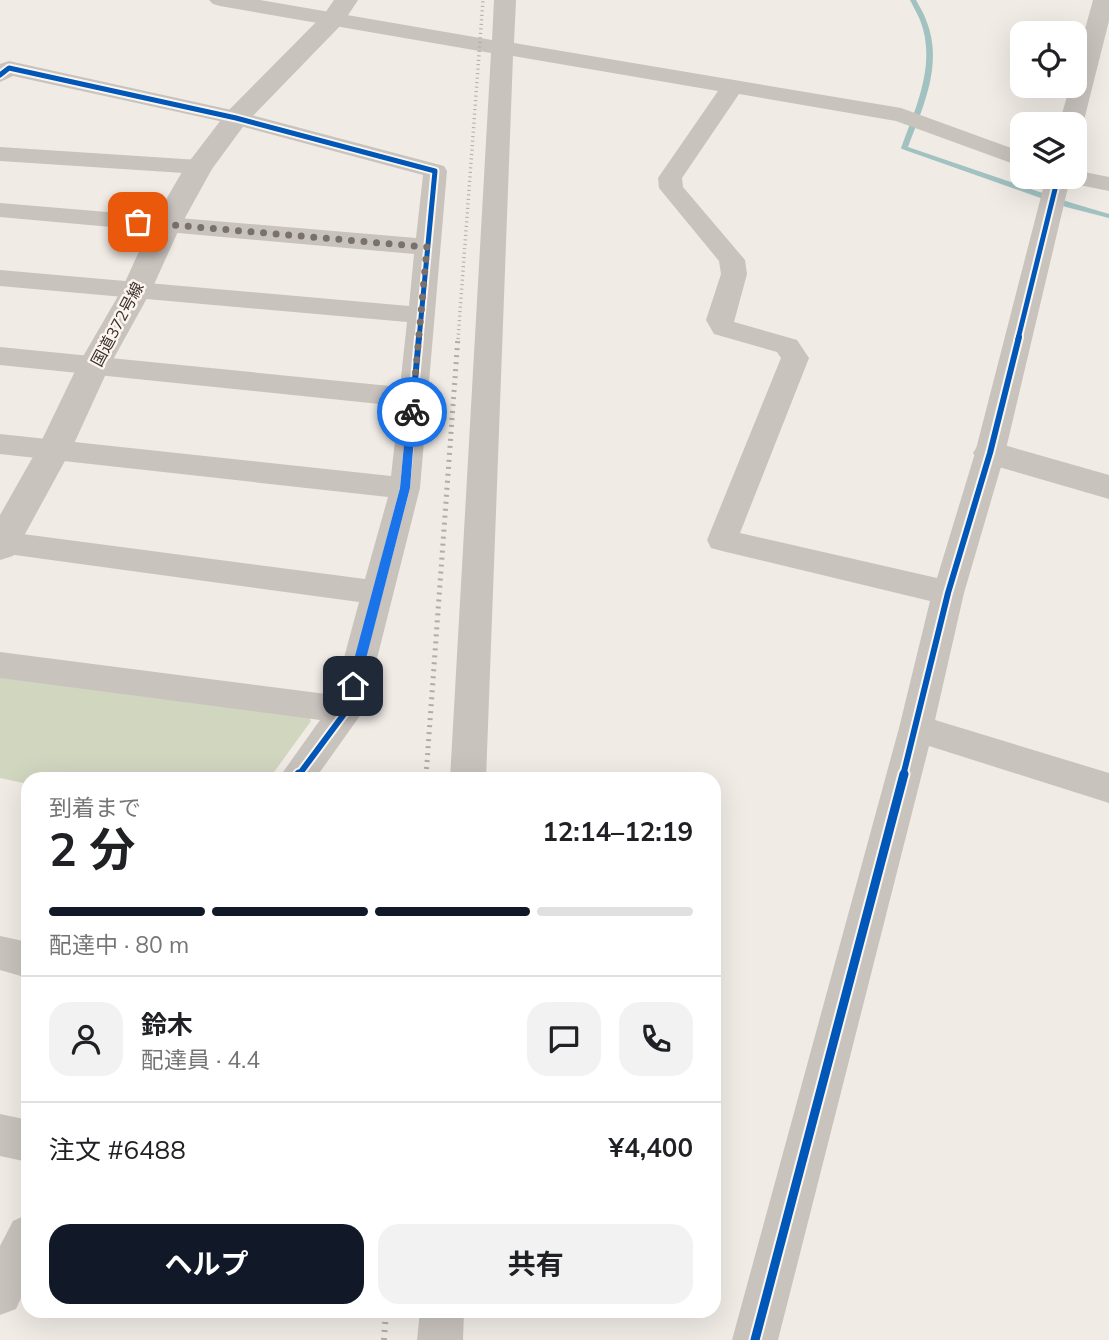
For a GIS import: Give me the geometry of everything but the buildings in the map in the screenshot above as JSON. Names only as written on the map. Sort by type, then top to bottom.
[{"type":"street","points":[[220,0],[340,9],[464,43],[901,115],[1010,156]]},
{"type":"street","points":[[468,772],[505,0]]},
{"type":"street","points":[[1074,112],[1101,2]]},
{"type":"street","name":"国道372号線","points":[[1,544],[55,448],[94,365],[136,291],[166,225],[199,167],[236,118],[340,9]]},
{"type":"street","points":[[0,75],[9,68],[236,118],[435,171],[405,488],[347,710],[300,772]]},
{"type":"street","points":[[733,86],[670,178],[671,188],[732,260],[734,274],[719,320],[724,328],[787,346],[795,358],[722,540],[948,593]]},
{"type":"street","points":[[0,154],[199,167]]},
{"type":"street","points":[[1087,180],[1109,184]]},
{"type":"street","points":[[755,1340],[916,728],[948,593],[990,453],[1055,189]]},
{"type":"street","points":[[0,210],[427,247]]},
{"type":"street","points":[[0,278],[420,315]]},
{"type":"street","points":[[0,356],[413,398]]},
{"type":"street","points":[[0,444],[405,488]]},
{"type":"street","points":[[990,453],[1109,487]]},
{"type":"street","points":[[1,544],[378,593]]},
{"type":"street","points":[[0,665],[347,710]]},
{"type":"street","points":[[916,728],[1109,788]]},
{"type":"street","points":[[0,953],[21,958]]},
{"type":"street","points":[[0,1135],[21,1140]]},
{"type":"street","points":[[0,1293],[21,1250]]},
{"type":"street","points":[[440,1340],[442,1318]]},
{"type":"green space","points":[[0,674],[305,708],[311,721],[274,772],[21,772],[21,782],[0,778]]},
{"type":"waterway","points":[[913,0],[929,38],[930,56],[924,92],[904,148],[1069,205],[1109,216]]},
{"type":"railway","points":[[458,339],[483,0]]},
{"type":"railway","points":[[426,772],[458,337]]},
{"type":"railway","points":[[384,1340],[386,1318]]},
{"type":"cycle path","points":[[0,75],[9,68],[236,118],[435,171],[405,488],[347,710],[300,772]]},
{"type":"cycle path","points":[[755,1340],[916,728],[948,593],[990,453],[1055,189]]},
{"type":"way so far","points":[[138,222],[427,247],[412,412]]},
{"type":"route","points":[[353,686],[405,488],[412,412]]}]
